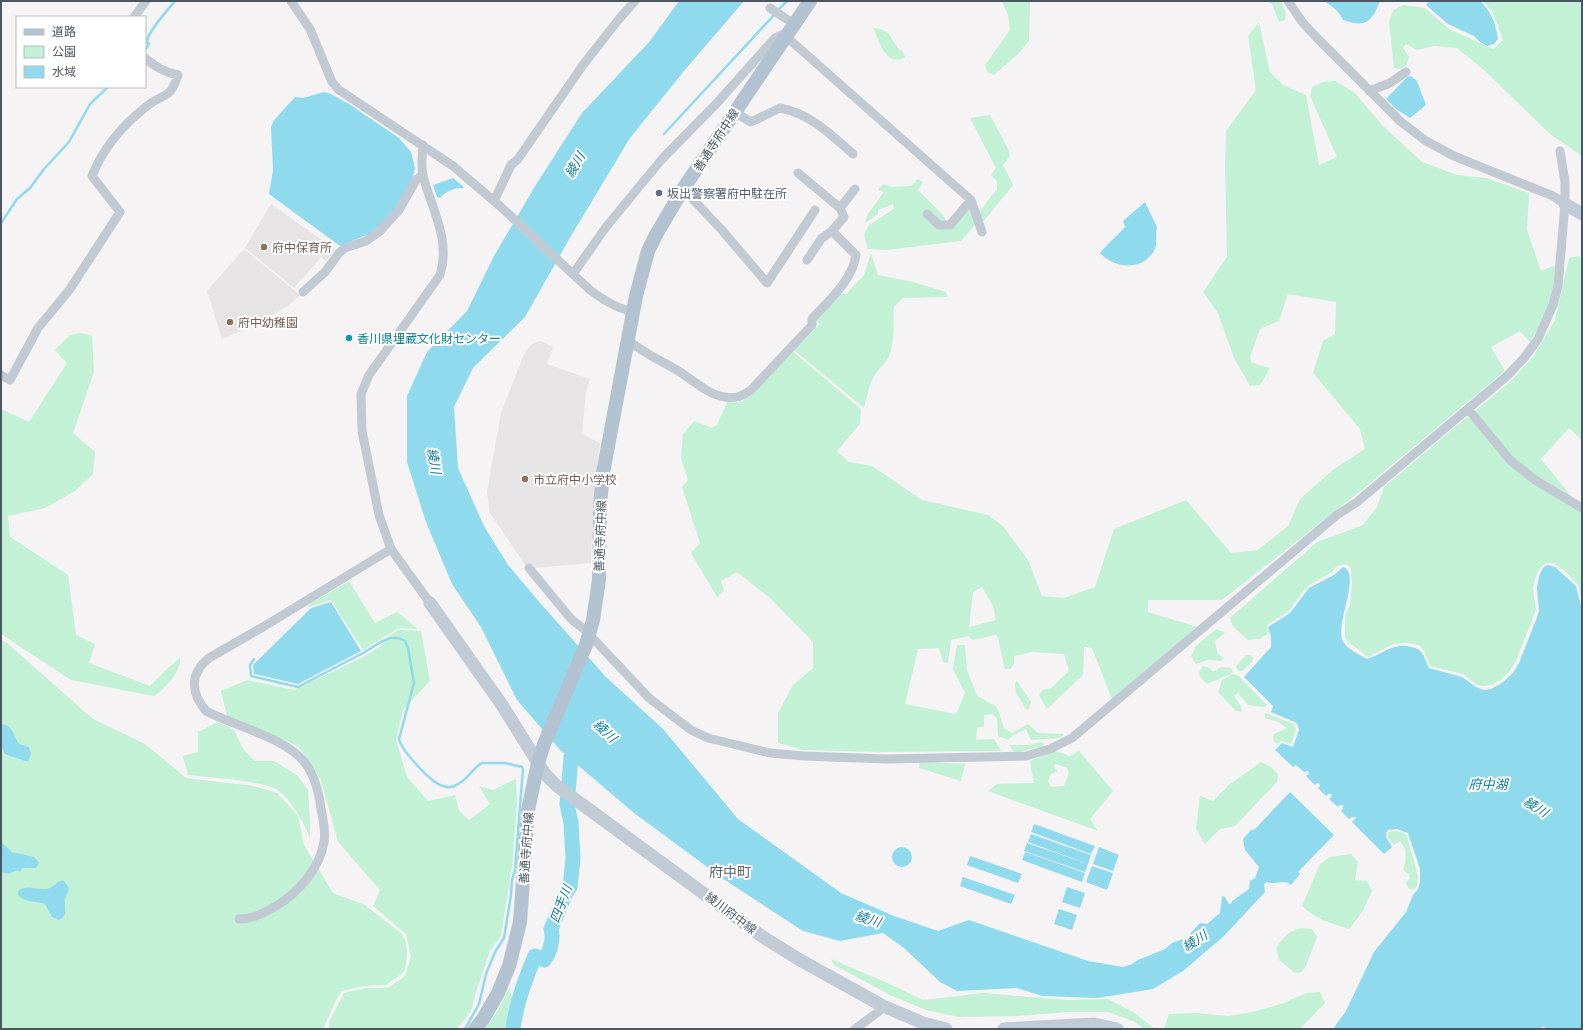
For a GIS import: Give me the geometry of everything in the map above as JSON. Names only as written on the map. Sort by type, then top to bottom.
[{"type":"main road","name":"善通寺府中線","points":[[475,1029],[498,992],[509,966],[515,946],[523,899],[528,810],[538,763],[544,744],[588,640],[599,580],[600,504],[604,473],[633,311],[648,251],[683,189],[810,1]]},
{"type":"main road","points":[[1566,204],[1582,214]]},
{"type":"main road","name":"綾川府中線","points":[[430,603],[502,705],[545,774],[563,791],[668,866],[763,937],[800,960],[883,1006],[923,1023],[946,1029]]},
{"type":"main road","points":[[1004,1029],[1094,1024],[1117,1029]]},
{"type":"street","points":[[135,16],[146,1]]},
{"type":"street","points":[[291,1],[310,29],[335,86],[453,166],[498,204],[590,290],[603,299],[628,311],[633,311]]},
{"type":"street","points":[[498,204],[511,165],[518,159],[583,65],[619,18],[635,1]]},
{"type":"street","points":[[1288,1],[1303,23],[1369,91],[1400,121],[1426,140],[1454,156],[1553,196],[1566,204]]},
{"type":"street","points":[[776,12],[794,24]]},
{"type":"street","points":[[572,273],[606,227],[662,159],[716,104],[774,38],[781,35],[786,37],[971,200],[982,232]]},
{"type":"street","points":[[1,375],[10,380],[38,328],[70,289],[120,212],[92,176],[116,134],[148,105],[168,95],[174,88],[178,75],[166,72],[156,67],[146,59]]},
{"type":"street","points":[[1369,91],[1390,83],[1406,72]]},
{"type":"street","points":[[734,112],[751,122],[780,108],[795,113],[812,120],[821,126],[853,154]]},
{"type":"street","points":[[423,145],[423,175],[434,206],[444,244],[444,262],[440,276],[370,375],[361,394],[362,431],[379,515],[390,549],[430,603]]},
{"type":"street","points":[[529,568],[588,640],[649,698],[691,730],[708,738],[770,753],[804,756],[887,759],[1026,756],[1050,749],[1072,738],[1174,654],[1337,515],[1357,502],[1507,376],[1520,363],[1545,326],[1554,305],[1558,286],[1566,204],[1566,182],[1560,151]]},
{"type":"street","points":[[798,173],[840,208],[844,217],[832,231],[822,238],[807,260]]},
{"type":"street","points":[[303,292],[325,272],[339,253],[345,248],[366,241],[380,231],[399,210],[416,180],[423,175]]},
{"type":"street","points":[[840,208],[855,188]]},
{"type":"street","points":[[683,189],[767,283],[815,210]]},
{"type":"street","points":[[927,214],[939,225],[950,225],[971,200]]},
{"type":"street","points":[[628,340],[636,347],[680,372],[712,393],[725,397],[740,397],[751,390],[812,325],[812,319],[843,284],[854,266],[856,255],[832,231]]},
{"type":"street","points":[[1468,409],[1510,460],[1535,480],[1582,508]]},
{"type":"street","points":[[239,919],[249,919],[259,916],[288,899],[303,884],[320,856],[324,842],[320,800],[315,780],[305,763],[296,753],[274,740],[206,711],[200,704],[196,695],[194,684],[196,672],[202,663],[209,658],[263,628],[390,549]]},
{"type":"street","points":[[855,1029],[878,1012],[883,1006]]},
{"type":"shaded area","points":[[271,204],[336,250],[326,261],[321,257],[294,288],[245,248]]},
{"type":"shaded area","points":[[244,249],[300,295],[288,306],[261,323],[222,339],[207,291]]},
{"type":"shaded area","points":[[541,341],[553,347],[547,364],[590,379],[586,392],[582,434],[600,443],[593,498],[591,563],[534,568],[526,566],[490,513],[487,492],[501,413],[525,352],[533,343]]},
{"type":"green space","points":[[1002,1],[1030,1],[1029,41],[1018,54],[994,75],[987,72],[985,65],[1010,30],[1008,15]]},
{"type":"green space","points":[[1266,1],[1281,1],[1286,14],[1285,20],[1279,22],[1272,4]]},
{"type":"green space","points":[[1483,1],[1582,1],[1582,156],[1550,134],[1485,71],[1457,48],[1434,46],[1417,50],[1406,44],[1403,48],[1409,57],[1406,66],[1401,69],[1394,68],[1389,22],[1393,10],[1403,5],[1425,8],[1449,29],[1493,49],[1503,40],[1493,13]]},
{"type":"green space","points":[[1259,22],[1270,72],[1283,85],[1306,95],[1319,165],[1337,157],[1310,96],[1312,87],[1323,82],[1336,81],[1355,93],[1382,125],[1422,162],[1457,175],[1486,178],[1529,193],[1527,230],[1541,271],[1558,264],[1553,294],[1544,318],[1530,342],[1520,331],[1491,347],[1505,371],[1363,489],[1222,600],[1148,600],[1148,612],[1197,627],[1112,699],[1092,648],[1084,647],[1083,675],[1047,709],[1039,695],[1043,690],[1051,688],[1069,671],[1064,654],[1032,652],[1014,656],[1014,664],[1010,669],[1005,669],[996,635],[972,640],[969,636],[951,640],[948,663],[943,662],[939,648],[918,649],[905,704],[956,714],[965,693],[953,669],[957,645],[965,645],[967,670],[977,696],[997,707],[1004,728],[1012,733],[1028,724],[1038,733],[1063,734],[1063,736],[1059,738],[1031,740],[1026,729],[1012,736],[1008,740],[998,736],[997,718],[992,714],[984,715],[984,726],[977,728],[976,740],[994,739],[1001,751],[880,752],[804,750],[778,743],[778,713],[793,685],[813,668],[813,642],[770,598],[737,572],[721,581],[724,591],[717,597],[691,553],[700,543],[682,487],[688,480],[681,458],[683,434],[694,421],[712,428],[717,425],[727,402],[742,402],[791,350],[861,409],[860,424],[837,451],[849,462],[872,466],[922,500],[988,515],[1003,526],[1028,560],[1042,596],[1064,598],[1095,587],[1114,529],[1186,500],[1231,553],[1258,550],[1288,526],[1300,499],[1334,469],[1365,449],[1360,429],[1313,373],[1323,341],[1335,334],[1336,302],[1288,294],[1279,321],[1260,329],[1250,357],[1252,363],[1270,368],[1260,385],[1250,386],[1234,358],[1218,313],[1203,292],[1227,257],[1225,164],[1226,131],[1256,90],[1248,36]],"holes":[[[982,587],[993,606],[996,620],[969,627],[973,592]]]},
{"type":"green space","points":[[873,28],[880,29],[889,34],[898,48],[903,52],[905,57],[898,60],[888,56],[884,52]]},
{"type":"green space","points":[[990,115],[1008,149],[1010,156],[1003,165],[1013,185],[984,221],[974,226],[961,241],[886,250],[868,249],[864,235],[869,225],[894,209],[893,204],[878,210],[878,214],[865,223],[868,214],[884,192],[878,190],[883,184],[892,187],[911,186],[918,179],[923,182],[918,190],[943,215],[946,221],[961,218],[970,207],[981,210],[997,189],[997,181],[991,175],[996,168],[970,118]]},
{"type":"green space","points":[[871,253],[878,275],[913,282],[946,292],[947,297],[903,298],[894,307],[892,347],[889,356],[872,381],[868,390],[864,408],[794,350],[820,324],[816,321],[839,294],[846,294],[864,275]]},
{"type":"green space","points":[[1577,256],[1582,258],[1582,440],[1569,428],[1541,459],[1575,501],[1582,505],[1582,603],[1578,585],[1565,571],[1553,563],[1546,563],[1539,569],[1535,579],[1533,588],[1536,610],[1516,661],[1509,672],[1501,680],[1491,685],[1483,686],[1477,685],[1463,674],[1430,666],[1424,651],[1419,645],[1406,643],[1393,644],[1368,657],[1347,641],[1345,637],[1345,615],[1350,605],[1352,582],[1351,569],[1348,565],[1343,564],[1336,567],[1332,572],[1311,584],[1304,590],[1289,611],[1267,625],[1268,634],[1259,639],[1248,640],[1232,625],[1230,618],[1317,542],[1363,525],[1377,507],[1384,487],[1467,417],[1472,419],[1477,416],[1476,410],[1510,382],[1533,357],[1555,320],[1569,258]]},
{"type":"green space","points":[[81,333],[92,336],[94,372],[73,433],[95,452],[93,474],[75,491],[45,508],[8,516],[10,537],[68,575],[76,635],[95,644],[89,663],[150,686],[180,658],[180,663],[172,679],[154,696],[71,680],[1,634],[1,409],[29,422],[67,363],[55,350],[70,335]]},
{"type":"green space","points":[[349,581],[375,623],[397,612],[418,629],[399,628],[363,650],[331,600],[309,607],[308,605]]},
{"type":"green space","points":[[1216,629],[1225,633],[1215,641],[1217,652],[1224,659],[1221,661],[1208,660],[1196,664],[1191,656],[1196,646]]},
{"type":"green space","points":[[398,630],[421,631],[430,681],[403,710],[396,740],[407,777],[428,801],[455,795],[459,811],[469,820],[490,804],[479,786],[493,790],[516,779],[517,804],[512,867],[501,936],[490,951],[471,1011],[457,1029],[329,1029],[329,1022],[344,993],[366,988],[388,988],[405,976],[411,957],[406,934],[373,906],[380,890],[338,842],[321,780],[298,746],[227,716],[221,691],[247,680],[294,690],[361,658],[381,646],[388,637]]},
{"type":"green space","points":[[1,640],[7,643],[93,719],[145,744],[186,778],[254,786],[277,793],[298,816],[304,845],[333,893],[365,905],[402,934],[405,940],[407,952],[406,965],[403,973],[386,985],[364,986],[342,991],[336,1000],[323,1029],[1,1029]]},
{"type":"green space","points":[[1246,655],[1250,655],[1253,658],[1252,662],[1242,671],[1237,670],[1236,666]]},
{"type":"green space","points":[[1203,666],[1210,668],[1213,672],[1221,667],[1231,668],[1233,671],[1231,674],[1207,684],[1200,677],[1199,672]]},
{"type":"green space","points":[[1233,674],[1239,676],[1267,705],[1264,707],[1248,705],[1238,693],[1234,696],[1241,706],[1242,712],[1236,711],[1218,692],[1222,680]]},
{"type":"green space","points":[[1017,681],[1031,702],[1028,710],[1016,693],[1015,684]]},
{"type":"green space","points":[[1265,713],[1294,724],[1296,730],[1291,744],[1281,741],[1277,744],[1273,740],[1274,734],[1287,728],[1278,722],[1265,718]]},
{"type":"green space","points":[[218,722],[234,730],[243,749],[255,761],[274,761],[298,776],[308,790],[310,837],[293,806],[279,791],[250,782],[188,775],[183,756],[198,752],[198,732]]},
{"type":"green space","points":[[1041,742],[1044,746],[1015,753],[1009,745],[1029,745]]},
{"type":"green space","points":[[1055,751],[1070,756],[1079,751],[1113,791],[1090,819],[1098,831],[988,791],[997,784],[1034,783],[1030,761]],"holes":[[[1055,764],[1067,768],[1069,772],[1064,786],[1051,787],[1048,781],[1051,774],[1058,771],[1054,768]]]},
{"type":"green space","points":[[920,762],[965,764],[961,781],[919,768]]},
{"type":"green space","points":[[1261,762],[1271,767],[1278,774],[1277,782],[1235,826],[1220,829],[1205,844],[1196,829],[1200,796],[1213,801],[1230,784]]},
{"type":"green space","points":[[1388,832],[1403,832],[1407,836],[1418,876],[1417,886],[1413,890],[1408,888],[1406,883],[1410,878],[1409,874],[1403,870],[1406,859],[1404,848],[1399,841],[1394,845],[1387,837]]},
{"type":"green space","points":[[1351,854],[1358,862],[1355,880],[1367,881],[1372,891],[1362,912],[1349,929],[1318,918],[1302,906],[1320,864],[1330,857]]},
{"type":"green space","points":[[1302,928],[1312,929],[1317,937],[1305,968],[1301,972],[1295,973],[1279,960],[1276,948],[1287,935]]},
{"type":"green space","points":[[831,959],[923,1000],[983,993],[1067,1000],[1108,999],[1133,1012],[1155,1029],[1144,1029],[1135,1022],[1108,1012],[1069,1012],[1015,1016],[959,1017],[926,1010],[890,995],[834,965]]},
{"type":"green space","points":[[510,987],[513,1004],[506,1029],[485,1029],[496,1013]]},
{"type":"green space","points":[[1320,992],[1325,1003],[1300,1029],[1164,1028],[1169,1014],[1196,1013],[1228,1016],[1257,1011],[1284,1003],[1306,993]]},
{"type":"water","name":"綾川","points":[[679,1],[744,1],[684,71],[630,138],[568,241],[525,317],[473,368],[454,407],[458,468],[484,526],[508,565],[541,604],[606,677],[663,729],[738,819],[841,893],[894,916],[938,931],[969,920],[1088,961],[1123,967],[1132,964],[1165,949],[1172,943],[1186,938],[1199,924],[1207,924],[1220,913],[1222,897],[1224,896],[1229,904],[1231,904],[1232,901],[1249,889],[1250,881],[1255,878],[1259,867],[1245,850],[1243,839],[1251,830],[1254,830],[1290,792],[1334,835],[1298,872],[1300,874],[1291,885],[1285,882],[1267,882],[1264,884],[1265,892],[1224,936],[1183,971],[1153,989],[1097,998],[1042,996],[1017,988],[957,991],[940,982],[904,948],[883,933],[840,941],[803,931],[725,880],[634,813],[560,750],[517,700],[481,627],[452,584],[426,522],[407,462],[407,396],[427,352],[467,311],[494,256],[537,183],[582,113],[650,41]]},
{"type":"water","points":[[1324,1],[1380,1],[1371,18],[1363,23],[1357,23],[1343,20],[1335,9]]},
{"type":"water","points":[[1429,1],[1480,1],[1492,18],[1498,39],[1494,44],[1487,46],[1474,36],[1448,24],[1426,5]]},
{"type":"water","points":[[1411,76],[1417,81],[1426,105],[1410,118],[1396,109],[1386,99],[1407,77]]},
{"type":"water","points":[[324,92],[331,94],[349,104],[399,138],[411,152],[415,168],[413,177],[391,216],[371,233],[340,246],[269,194],[273,170],[271,127],[274,120],[295,97],[303,98]]},
{"type":"water","points":[[453,178],[464,187],[450,190],[440,198],[437,197],[433,185]]},
{"type":"water","points":[[1145,202],[1157,227],[1156,245],[1154,251],[1149,258],[1135,265],[1127,266],[1113,262],[1106,258],[1100,253],[1125,227],[1123,221]]},
{"type":"water","name":"府中湖","points":[[1547,565],[1555,567],[1576,586],[1582,609],[1582,1029],[1550,1029],[1543,1027],[1539,1029],[1333,1029],[1346,1011],[1374,952],[1406,912],[1413,895],[1418,889],[1420,882],[1420,869],[1408,833],[1397,829],[1388,830],[1386,837],[1392,847],[1384,854],[1352,822],[1356,818],[1355,817],[1349,819],[1341,811],[1343,805],[1338,807],[1329,799],[1332,796],[1331,794],[1326,796],[1318,788],[1320,784],[1317,783],[1315,785],[1306,776],[1309,774],[1308,771],[1304,772],[1296,765],[1293,767],[1275,750],[1282,743],[1293,747],[1299,730],[1297,723],[1271,712],[1273,706],[1244,677],[1271,647],[1271,637],[1268,627],[1290,613],[1309,588],[1334,575],[1343,567],[1348,572],[1350,580],[1341,636],[1344,643],[1349,648],[1367,659],[1394,647],[1405,646],[1414,648],[1422,653],[1429,668],[1462,677],[1476,687],[1484,690],[1491,689],[1502,683],[1513,673],[1519,663],[1539,611],[1537,588],[1539,576],[1543,568]]},
{"type":"water","points":[[331,602],[361,651],[298,684],[254,674],[253,665],[311,608]]},
{"type":"water","points":[[1,724],[11,729],[19,744],[29,747],[31,754],[28,762],[5,754],[1,746]]},
{"type":"water","points":[[1034,824],[1095,846],[1091,854],[1031,832]]},
{"type":"water","points":[[1031,834],[1091,855],[1088,864],[1028,842]]},
{"type":"water","points":[[1,842],[12,852],[34,857],[39,863],[36,868],[22,868],[20,872],[17,870],[9,874],[1,872]]},
{"type":"water","points":[[1027,843],[1088,864],[1085,872],[1024,851]]},
{"type":"water","points":[[902,847],[909,850],[912,857],[909,864],[902,867],[895,864],[892,857],[895,850]]},
{"type":"water","points":[[1099,847],[1119,855],[1113,871],[1093,864]]},
{"type":"water","points":[[1025,852],[1085,873],[1082,882],[1022,860]]},
{"type":"water","points":[[970,856],[1022,874],[1018,883],[967,865]]},
{"type":"water","points":[[1092,866],[1113,873],[1107,890],[1086,882]]},
{"type":"water","points":[[963,877],[1015,895],[1011,904],[960,886]]},
{"type":"water","points":[[63,880],[69,889],[65,900],[65,914],[59,920],[52,917],[45,904],[28,901],[18,895],[18,891],[21,889],[46,889]]},
{"type":"water","points":[[1067,887],[1085,893],[1080,908],[1062,902]]},
{"type":"water","points":[[1059,909],[1077,915],[1072,930],[1054,924]]},
{"type":"waterway","points":[[147,48],[150,33],[175,1]]},
{"type":"waterway","points":[[778,10],[787,1]]},
{"type":"waterway","points":[[664,134],[775,14]]},
{"type":"waterway","points":[[1,223],[17,199],[30,188],[44,169],[69,142],[90,104],[107,88]]},
{"type":"waterway","points":[[254,659],[250,665],[251,676],[298,687],[381,642],[390,638],[399,638],[405,641],[408,648],[414,683],[399,739],[405,751],[418,766],[431,779],[445,787],[455,786],[462,782],[482,763],[505,763],[522,767],[515,870],[512,880],[504,938],[495,952],[486,974],[479,1004],[465,1029]]},
{"type":"waterway","name":"四手川","points":[[513,1029],[524,983],[531,965],[535,956],[544,960],[548,953],[552,941],[551,929],[566,892],[570,887],[573,859],[571,823],[567,804],[572,746],[575,741]]},
{"type":"place","name":"坂出警察署府中駐在所","points":[[659,193]]},
{"type":"place","name":"府中保育所","points":[[264,247]]},
{"type":"place","name":"府中幼稚園","points":[[230,322]]},
{"type":"place","name":"香川県埋蔵文化財センター","points":[[349,338]]},
{"type":"place","name":"市立府中小学校","points":[[525,479]]},
{"type":"district","name":"府中町","points":[[730,872]]}]
